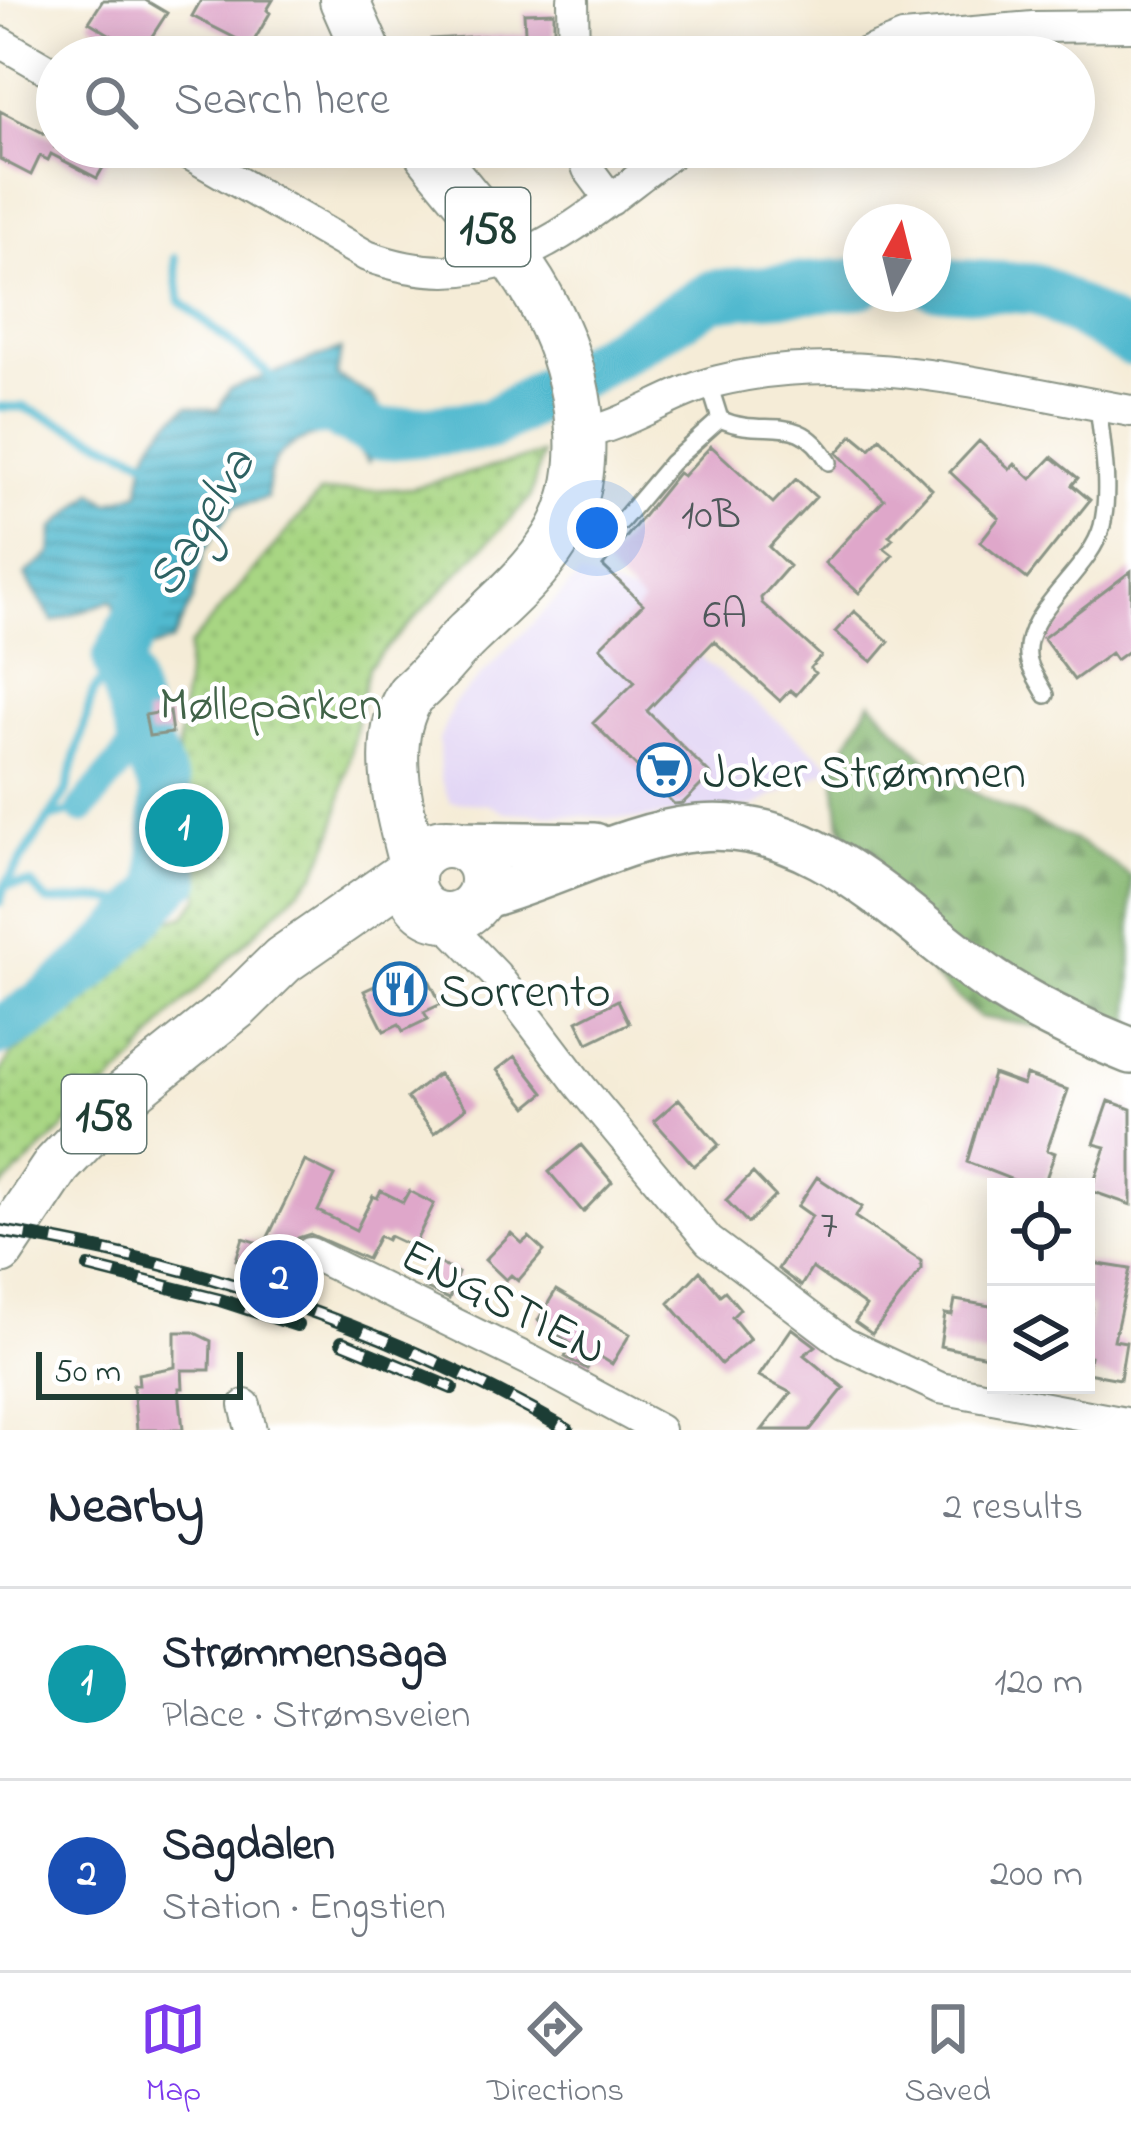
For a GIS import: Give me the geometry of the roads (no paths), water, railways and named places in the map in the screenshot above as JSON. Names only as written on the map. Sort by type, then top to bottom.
[{"type":"main road","points":[[344,0],[360,36]]},
{"type":"main road","name":"158","points":[[441,168],[546,310],[578,417],[579,480],[553,544],[400,710],[395,736],[400,800],[441,894]]},
{"type":"main road","points":[[430,678],[423,766],[436,808],[458,844],[622,846]]},
{"type":"main road","points":[[441,894],[572,868],[622,846],[679,830],[714,826],[753,830],[794,843],[864,884],[975,970],[1024,1001],[1131,1051]]},
{"type":"main road","name":"158","points":[[441,894],[431,846],[458,844]]},
{"type":"main road","name":"158","points":[[0,1250],[57,1165],[94,1124],[157,1067],[238,1005],[283,960],[441,894]]},
{"type":"street","points":[[573,0],[574,36]]},
{"type":"street","points":[[927,36],[1033,27],[1131,26]]},
{"type":"street","points":[[0,42],[36,63]]},
{"type":"street","points":[[213,168],[380,261],[441,272],[487,267],[552,243],[653,168]]},
{"type":"street","points":[[587,168],[611,200]]},
{"type":"street","points":[[578,417],[612,426],[709,384],[791,370],[915,373],[1131,411]]},
{"type":"street","points":[[441,894],[581,1087],[710,1240],[844,1343],[940,1388],[1131,1424]]},
{"type":"street","name":"ENGSTIEN","points":[[310,1253],[531,1361],[659,1430]]},
{"type":"lane","points":[[709,384],[720,419],[737,427],[796,430],[811,436],[829,462]]},
{"type":"lane","points":[[1046,695],[1029,664],[1027,640],[1036,621],[1081,567],[1101,528],[1104,475],[1098,405]]},
{"type":"lane","points":[[621,522],[671,463],[720,419]]},
{"type":"water","points":[[341,349],[337,376],[371,396],[390,421],[368,462],[340,427],[287,448],[272,466],[267,498],[234,507],[204,551],[193,599],[172,641],[137,653],[103,642],[118,616],[112,600],[53,622],[25,575],[51,554],[53,529],[94,492],[109,503],[140,492],[152,443],[188,406],[218,410],[230,389]]},
{"type":"waterway","points":[[175,258],[180,301],[274,383]]},
{"type":"waterway","name":"Sagelva","points":[[316,411],[331,410],[380,435],[489,425],[714,295],[843,284]]},
{"type":"waterway","name":"Sagelva","points":[[951,284],[1037,289],[1131,341]]},
{"type":"waterway","points":[[0,407],[23,407],[151,462]]},
{"type":"waterway","name":"Sagelva","points":[[0,1031],[46,1002],[88,967],[165,887],[165,789],[142,737],[118,658],[155,586]]},
{"type":"waterway","points":[[0,902],[5,885],[66,792],[93,692],[118,658]]},
{"type":"waterway","points":[[82,809],[142,737]]},
{"type":"waterway","points":[[49,818],[82,809]]},
{"type":"waterway","points":[[179,847],[187,881]]},
{"type":"waterway","points":[[5,885],[31,884],[48,902],[94,899],[151,904]]},
{"type":"railway","points":[[0,1231],[148,1261],[293,1305],[433,1361],[568,1430]]},
{"type":"railway","points":[[89,1267],[297,1325]]},
{"type":"railway","points":[[342,1342],[452,1388]]},
{"type":"place","name":"Joker Strømmen","points":[[664,770]]},
{"type":"place","name":"Strømmensaga","points":[[184,828]]},
{"type":"place","name":"Sorrento","points":[[400,989]]},
{"type":"place","name":"Sagdalen","points":[[279,1279]]},
{"type":"park label","name":"Mølleparken","points":[[271,702]]}]
